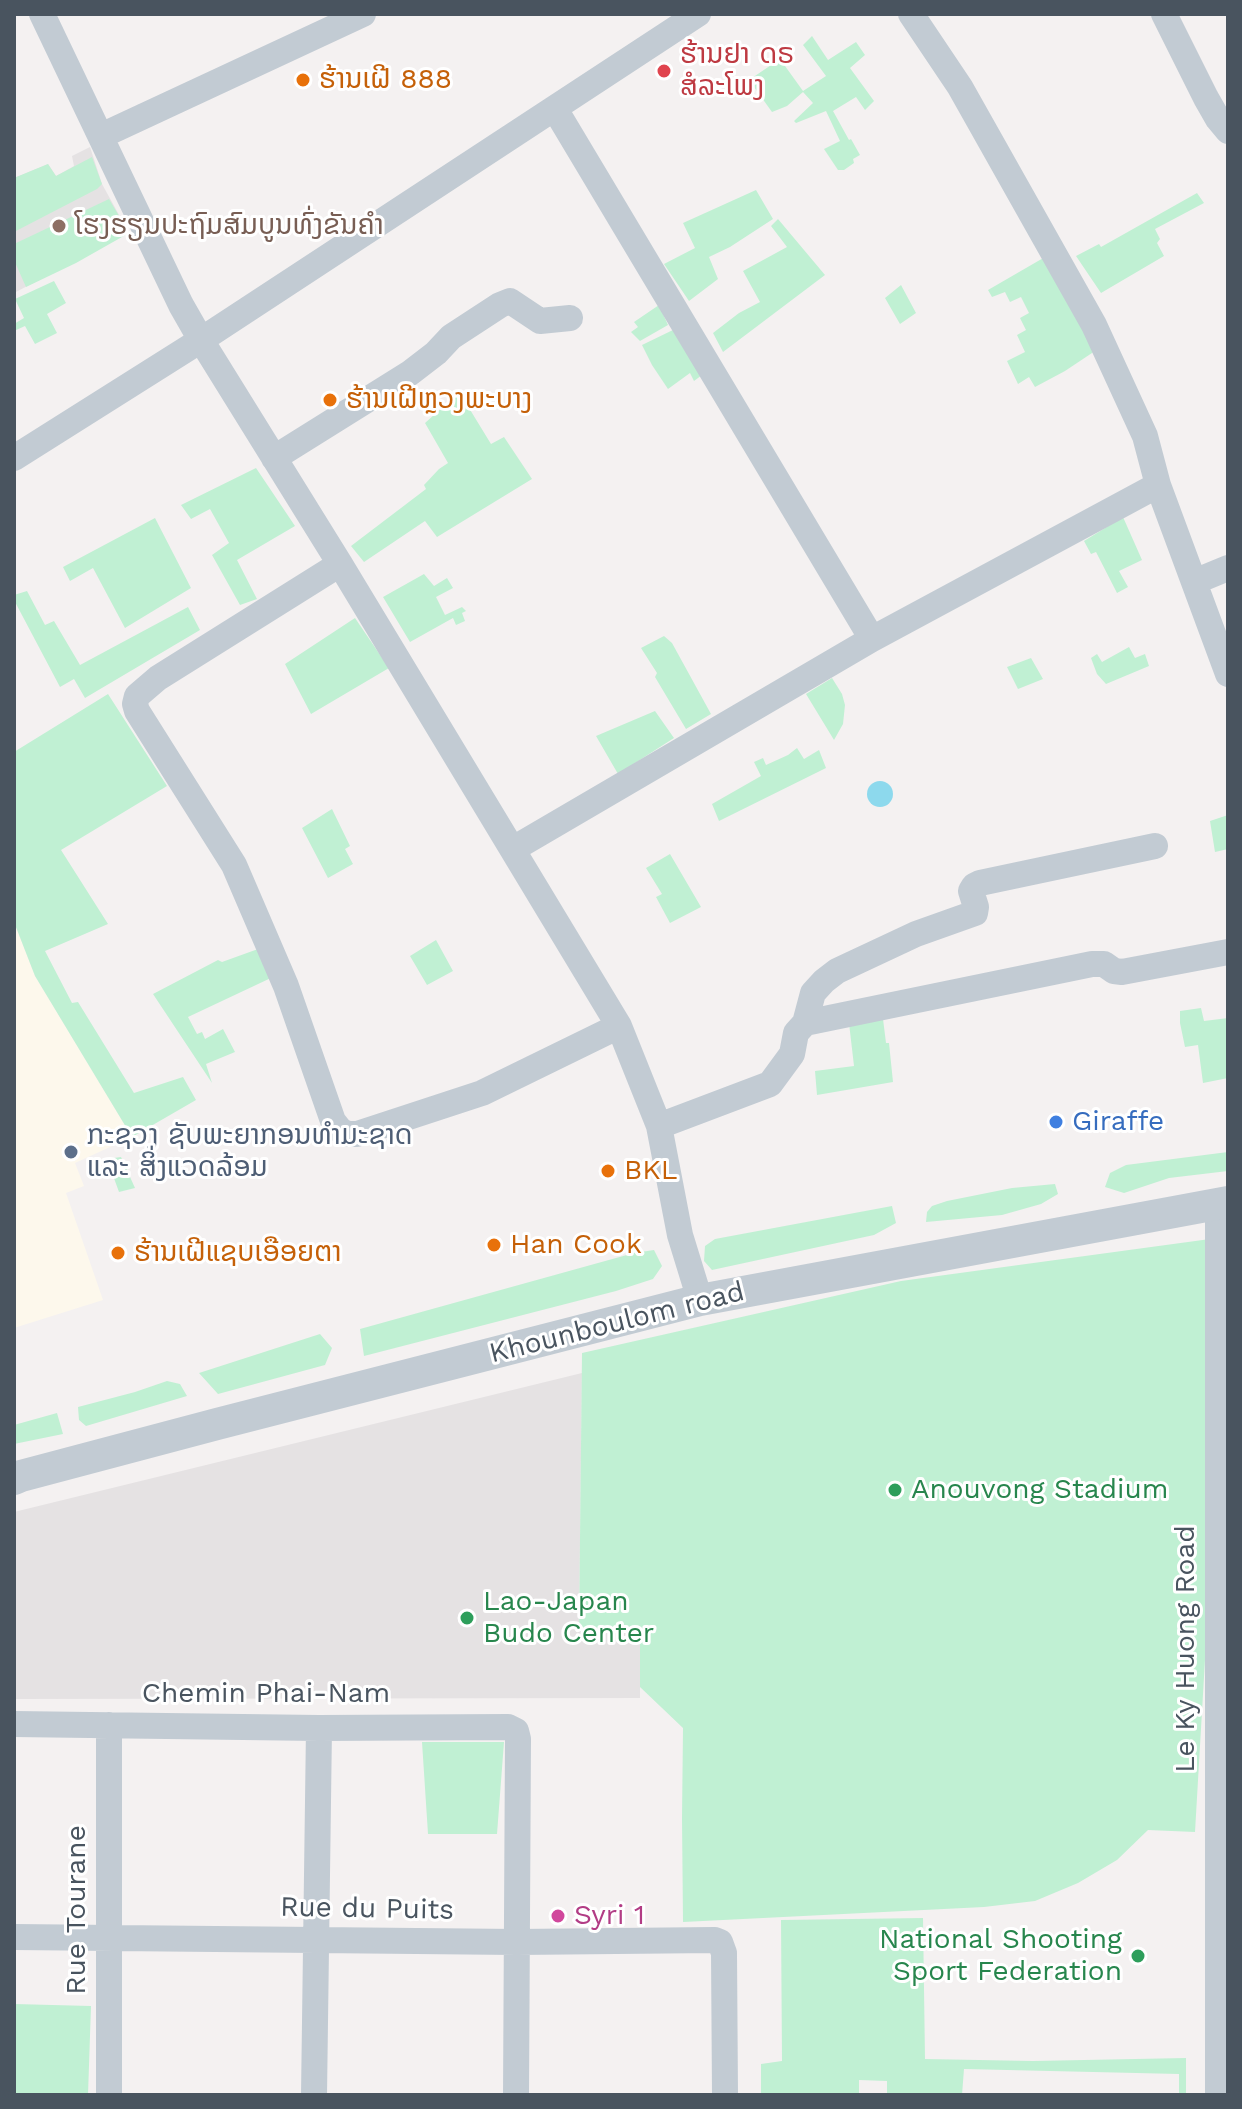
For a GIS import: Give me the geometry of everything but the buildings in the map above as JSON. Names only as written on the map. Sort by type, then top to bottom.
[{"type":"street","points":[[42,14],[181,305],[619,1026],[659,1126],[680,1235],[700,1300]]},
{"type":"street","points":[[101,136],[363,14]]},
{"type":"street","points":[[14,458],[201,340],[698,14]]},
{"type":"street","points":[[911,14],[960,87],[1094,325],[1145,436],[1158,485],[1228,674]]},
{"type":"street","points":[[1164,14],[1212,109],[1228,131]]},
{"type":"street","points":[[555,109],[872,639]]},
{"type":"street","points":[[274,458],[410,373],[451,337],[500,305],[510,301],[540,321],[570,318]]},
{"type":"street","points":[[513,849],[872,639],[1158,485]]},
{"type":"street","points":[[340,564],[158,678],[137,696],[135,704],[234,865],[286,986],[333,1121],[341,1131],[357,1134],[482,1093],[619,1026]]},
{"type":"street","points":[[1194,582],[1228,568]]},
{"type":"street","points":[[659,1126],[770,1084],[792,1054],[796,1033],[805,1023],[813,993],[824,981],[837,971],[916,934],[975,913],[971,891],[974,886],[1155,846]]},
{"type":"street","points":[[805,1023],[1092,964],[1104,964],[1122,972],[1228,952]]},
{"type":"street","name":"Khounboulom road","points":[[16,1477],[700,1300],[1223,1203]]},
{"type":"street","name":"Le Ky Huong Road","points":[[1218,2095],[1223,1715],[1223,1203]]},
{"type":"street","name":"Chemin Phai-Nam","points":[[14,1724],[508,1727],[516,1731],[518,1739],[517,1942]]},
{"type":"street","name":"Rue Tourane","points":[[109,1725],[109,2095]]},
{"type":"street","points":[[314,2095],[319,1728]]},
{"type":"street","name":"Rue du Puits","points":[[14,1937],[517,1942],[715,1940],[720,1942],[724,1953],[725,2095]]},
{"type":"street","points":[[516,2095],[517,1942]]},
{"type":"shaded area","points":[[90,147],[102,184],[129,233],[14,293],[14,178],[48,164],[56,176],[74,166],[72,156]]},
{"type":"shaded area","name":"ກະຊວງ ຊັບພະຍາກອນທຳມະຊາດ ແລະ ສິ່ງແວດລ້ອມ","points":[[14,922],[35,976],[132,1137],[75,1163],[84,1186],[66,1193],[103,1300],[14,1328]]},
{"type":"shaded area","points":[[582,1373],[579,1629],[640,1628],[640,1698],[14,1699],[14,1512]]},
{"type":"green space","points":[[812,36],[828,60],[856,42],[865,55],[850,68],[874,101],[865,110],[856,97],[833,111],[860,155],[844,170],[838,170],[824,149],[840,141],[826,111],[796,123],[794,121],[813,103],[803,92],[787,106],[772,112],[749,80],[780,59],[803,91],[826,76],[803,45]]},
{"type":"green space","points":[[92,157],[102,184],[97,189],[14,232],[14,178],[48,164],[56,176]]},
{"type":"green space","points":[[756,190],[773,219],[709,257],[718,279],[689,301],[664,264],[695,248],[683,223]]},
{"type":"green space","points":[[1197,193],[1204,203],[1155,229],[1160,239],[1157,243],[1164,256],[1101,293],[1076,256],[1099,244],[1101,247]]},
{"type":"green space","points":[[109,199],[129,233],[26,287],[14,260],[14,244]]},
{"type":"green space","points":[[778,219],[825,275],[723,352],[713,333],[760,302],[743,271],[787,247],[771,226]]},
{"type":"green space","points":[[1045,257],[1095,351],[1035,387],[1029,377],[1018,384],[1007,361],[1025,352],[1017,335],[1026,330],[1020,318],[1029,313],[1021,297],[1010,302],[1005,292],[992,297],[988,290]]},
{"type":"green space","points":[[54,281],[66,303],[47,314],[57,333],[35,344],[25,326],[14,331],[14,324],[24,318],[15,299]]},
{"type":"green space","points":[[901,285],[916,313],[900,324],[885,298]]},
{"type":"green space","points":[[659,305],[668,325],[640,341],[631,332],[638,327],[634,322]]},
{"type":"green space","points":[[675,329],[702,375],[694,381],[690,373],[668,389],[642,345]]},
{"type":"green space","points":[[455,396],[469,408],[491,444],[504,437],[532,479],[437,537],[425,521],[364,562],[351,546],[426,489],[424,485],[448,463],[425,423]]},
{"type":"green space","points":[[256,468],[295,526],[237,560],[257,599],[240,605],[212,555],[229,543],[210,509],[191,519],[181,505]]},
{"type":"green space","points":[[1123,517],[1142,560],[1119,571],[1128,587],[1117,593],[1096,552],[1091,554],[1084,541]]},
{"type":"green space","points":[[155,518],[191,588],[125,628],[93,568],[70,581],[63,567]]},
{"type":"green space","points":[[424,574],[434,586],[447,578],[453,588],[436,597],[445,615],[462,607],[466,611],[462,613],[465,621],[456,625],[453,618],[410,642],[383,597]]},
{"type":"green space","points":[[27,591],[45,625],[54,621],[80,665],[188,607],[200,630],[85,698],[74,679],[60,687],[14,600],[14,595]]},
{"type":"green space","points":[[355,618],[389,668],[311,714],[285,664]]},
{"type":"green space","points":[[664,636],[672,643],[711,714],[686,729],[641,648]]},
{"type":"green space","points":[[1129,647],[1135,658],[1145,654],[1149,666],[1106,684],[1097,674],[1091,658],[1097,654],[1102,662]]},
{"type":"green space","points":[[1031,658],[1043,679],[1018,689],[1007,667]]},
{"type":"green space","points":[[832,678],[845,705],[843,724],[834,740],[806,694]]},
{"type":"green space","points":[[108,694],[167,786],[61,850],[108,924],[45,951],[72,1003],[78,1002],[134,1093],[183,1077],[196,1100],[132,1137],[35,976],[14,922],[14,752]]},
{"type":"green space","points":[[655,711],[674,738],[618,774],[596,736]]},
{"type":"green space","points":[[797,748],[804,759],[819,750],[826,768],[719,821],[712,804],[761,776],[754,762],[763,758],[766,765]]},
{"type":"green space","points":[[332,809],[350,846],[345,849],[353,864],[328,878],[302,828]]},
{"type":"green space","points":[[1228,815],[1228,849],[1215,852],[1210,821]]},
{"type":"green space","points":[[670,854],[701,907],[670,923],[656,897],[662,894],[646,868]]},
{"type":"green space","points":[[436,940],[453,971],[427,985],[410,956]]},
{"type":"green space","points":[[258,949],[273,977],[188,1017],[197,1034],[202,1032],[205,1039],[223,1029],[235,1052],[206,1064],[212,1083],[153,994],[218,960],[222,962]]},
{"type":"green space","points":[[1201,1008],[1204,1021],[1228,1018],[1228,1078],[1203,1083],[1198,1045],[1185,1047],[1180,1023],[1180,1011]]},
{"type":"green space","points":[[882,1011],[893,1082],[817,1095],[815,1071],[854,1066],[849,1023]]},
{"type":"green space","points":[[1228,1152],[1228,1171],[1169,1178],[1124,1193],[1105,1187],[1110,1173],[1126,1165]]},
{"type":"green space","points":[[121,1157],[135,1188],[119,1192],[107,1159]]},
{"type":"green space","points":[[1055,1184],[1058,1194],[1041,1204],[1002,1215],[926,1222],[927,1212],[932,1206],[947,1201],[1012,1188]]},
{"type":"green space","points":[[892,1206],[896,1223],[874,1235],[712,1270],[704,1261],[705,1246],[715,1239]]},
{"type":"green space","name":"Anouvong Stadium","points":[[1210,1239],[1208,1608],[1195,1832],[1148,1830],[1117,1860],[1078,1883],[1035,1901],[984,1907],[683,1922],[683,1728],[640,1687],[640,1628],[579,1630],[582,1353],[901,1281]]},
{"type":"green space","points":[[654,1250],[662,1266],[653,1279],[364,1356],[360,1329]]},
{"type":"green space","points":[[320,1334],[332,1348],[325,1365],[218,1394],[199,1373]]},
{"type":"green space","points":[[167,1381],[180,1384],[187,1396],[86,1426],[79,1420],[78,1407]]},
{"type":"green space","points":[[57,1413],[63,1434],[14,1444],[14,1425]]},
{"type":"green space","points":[[422,1742],[504,1742],[497,1834],[428,1834]]},
{"type":"green space","points":[[923,1918],[925,2059],[1033,2061],[1186,2058],[1186,2095],[1179,2095],[1179,2074],[964,2069],[962,2095],[887,2095],[887,2081],[859,2080],[859,2095],[761,2095],[761,2064],[782,2061],[781,1920]]},
{"type":"green space","points":[[14,2004],[91,2006],[88,2095],[14,2095]]},
{"type":"water","points":[[880,781],[889,785],[893,794],[889,803],[880,807],[871,803],[867,794],[871,785]]},
{"type":"place","name":"ຮ້ານຢາ ດຣ ສໍລະໂພງ","points":[[664,71]]},
{"type":"place","name":"ຮ້ານເຝີ 888","points":[[303,80]]},
{"type":"place","name":"ໂຮງຮຽນປະຖົມສົມບູນທົ່ງຂັນຄຳ","points":[[59,226]]},
{"type":"place","name":"ຮ້ານເຝີຫຼວງພະບາງ","points":[[330,400]]},
{"type":"place","name":"Giraffe","points":[[1056,1122]]},
{"type":"place","name":"ກະຊວງ ຊັບພະຍາກອນທຳມະຊາດ ແລະ ສິ່ງແວດລ້ອມ","points":[[71,1152]]},
{"type":"place","name":"BKL","points":[[608,1171]]},
{"type":"place","name":"Han Cook","points":[[494,1245]]},
{"type":"place","name":"ຮ້ານເຝີແຊບເອືອຍຕາ","points":[[118,1253]]},
{"type":"place","name":"Anouvong Stadium","points":[[895,1490]]},
{"type":"place","name":"Lao-Japan Budo Center","points":[[467,1618]]},
{"type":"place","name":"Syri 1","points":[[558,1916]]},
{"type":"place","name":"National Shooting Sport Federation","points":[[1138,1956]]}]
